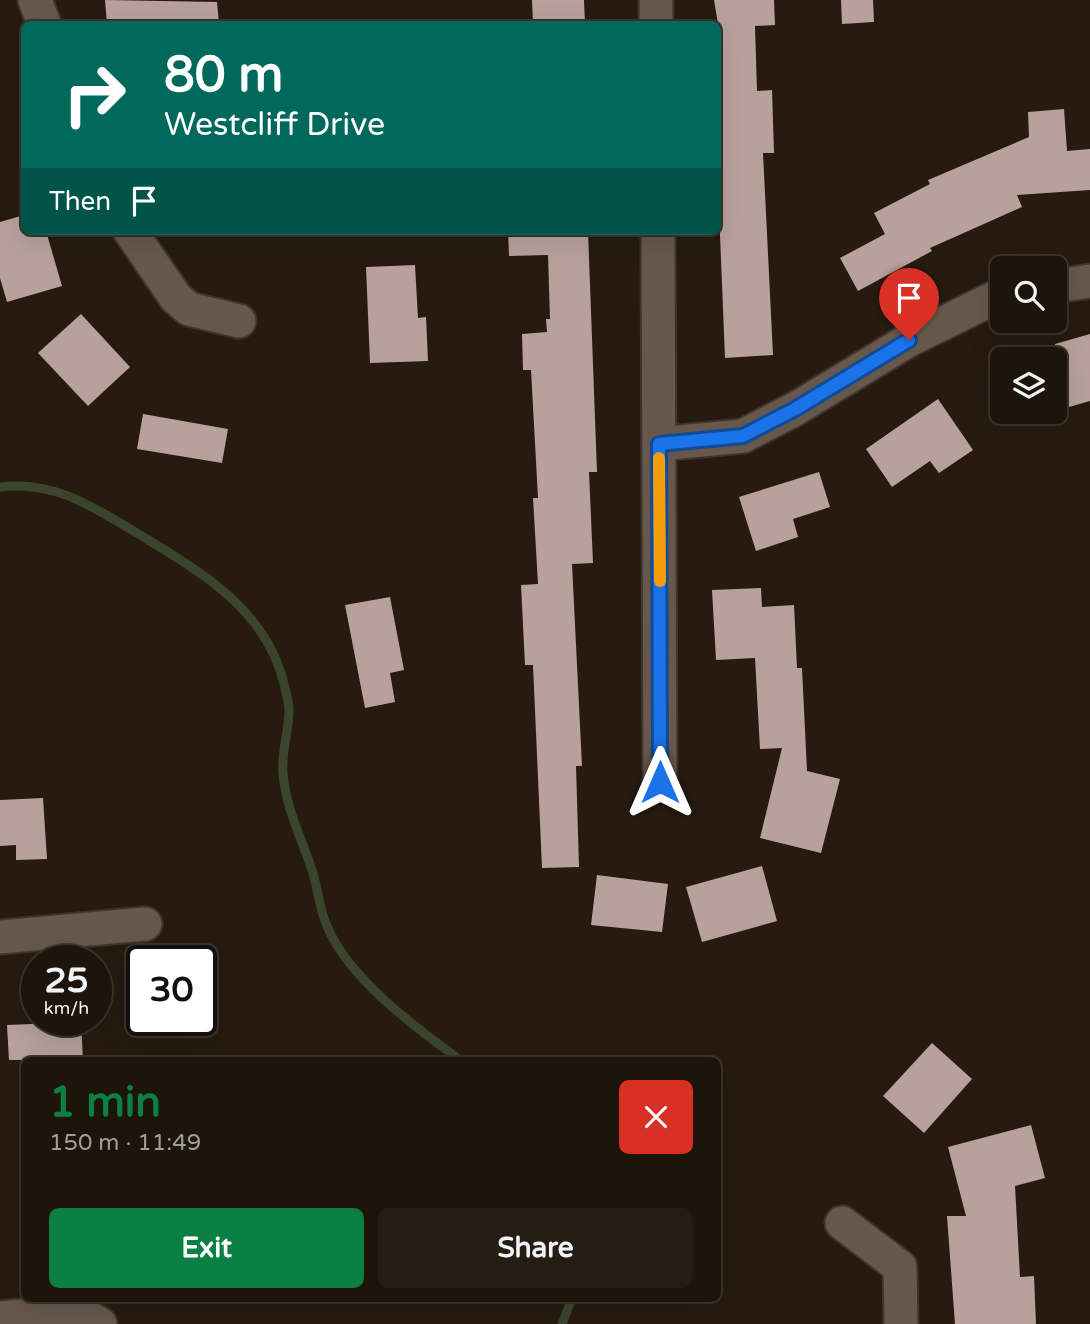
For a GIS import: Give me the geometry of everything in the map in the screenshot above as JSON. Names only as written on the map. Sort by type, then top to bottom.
[{"type":"street","points":[[35,0],[43,21]]},
{"type":"street","points":[[656,0],[656,21]]},
{"type":"street","points":[[133,235],[176,299],[189,309],[239,321]]},
{"type":"street","points":[[658,235],[660,782]]},
{"type":"street","points":[[1067,284],[1090,281]]},
{"type":"street","points":[[659,444],[743,436],[795,409],[909,340],[990,300]]},
{"type":"street","points":[[0,937],[145,925]]},
{"type":"street","points":[[842,1223],[900,1267],[901,1324]]},
{"type":"street","points":[[0,1318],[69,1315],[97,1322]]},
{"type":"building","points":[[105,0],[217,2],[219,21],[107,21]]},
{"type":"building","points":[[532,0],[584,0],[585,21],[533,21]]},
{"type":"building","points":[[714,0],[774,0],[775,25],[755,26],[757,91],[772,90],[774,153],[763,153],[773,355],[725,358],[720,235],[721,21],[718,21]]},
{"type":"building","points":[[841,0],[873,0],[874,22],[842,24]]},
{"type":"building","points":[[1064,109],[1067,151],[1090,149],[1090,190],[1017,195],[1022,207],[930,248],[932,251],[858,291],[840,258],[885,234],[874,213],[930,184],[928,180],[1029,137],[1028,112]]},
{"type":"building","points":[[21,216],[21,235],[47,235],[62,286],[7,302],[0,278],[0,222]]},
{"type":"building","points":[[508,235],[588,235],[597,472],[589,472],[593,563],[572,564],[582,766],[576,766],[579,867],[542,868],[533,665],[525,665],[521,585],[538,584],[533,498],[538,498],[531,370],[523,370],[522,334],[547,332],[546,319],[550,319],[548,255],[509,256]]},
{"type":"building","points":[[415,265],[418,318],[426,317],[428,361],[370,363],[366,267]]},
{"type":"building","points":[[81,314],[130,367],[88,406],[38,353]]},
{"type":"building","points":[[1090,334],[1090,401],[1067,408],[1067,347],[1055,347],[1055,344]]},
{"type":"building","points":[[938,399],[973,450],[939,473],[930,461],[892,487],[866,449]]},
{"type":"building","points":[[143,414],[228,429],[222,463],[137,449]]},
{"type":"building","points":[[819,472],[830,507],[793,519],[798,537],[756,551],[739,497]]},
{"type":"building","points":[[761,588],[762,607],[794,605],[797,668],[802,668],[807,771],[840,779],[821,853],[760,838],[782,748],[760,749],[755,658],[716,660],[712,590]]},
{"type":"building","points":[[390,597],[404,670],[390,673],[395,702],[365,708],[345,605]]},
{"type":"building","points":[[43,798],[47,859],[16,860],[16,845],[0,846],[0,800]]},
{"type":"building","points":[[762,866],[777,921],[702,942],[686,887]]},
{"type":"building","points":[[597,875],[668,884],[662,932],[591,925]]},
{"type":"building","points":[[21,1024],[21,1036],[82,1036],[83,1057],[21,1057],[21,1060],[9,1060],[7,1025]]},
{"type":"building","points":[[932,1043],[972,1079],[924,1133],[883,1096]]},
{"type":"building","points":[[1031,1125],[1045,1178],[1015,1186],[1020,1277],[1034,1276],[1036,1324],[955,1324],[947,1216],[966,1216],[948,1147]]},
{"type":"waterway","points":[[0,487],[38,488],[89,505],[206,577],[246,613],[275,657],[284,684],[289,710],[283,758],[285,787],[327,926],[337,946],[367,983],[423,1033],[456,1057]]},
{"type":"waterway","points":[[562,1324],[570,1302]]},
{"type":"slow traffic","points":[[659,458],[660,581]]},
{"type":"route","points":[[660,782],[659,444],[743,436],[795,409],[909,340]]}]
